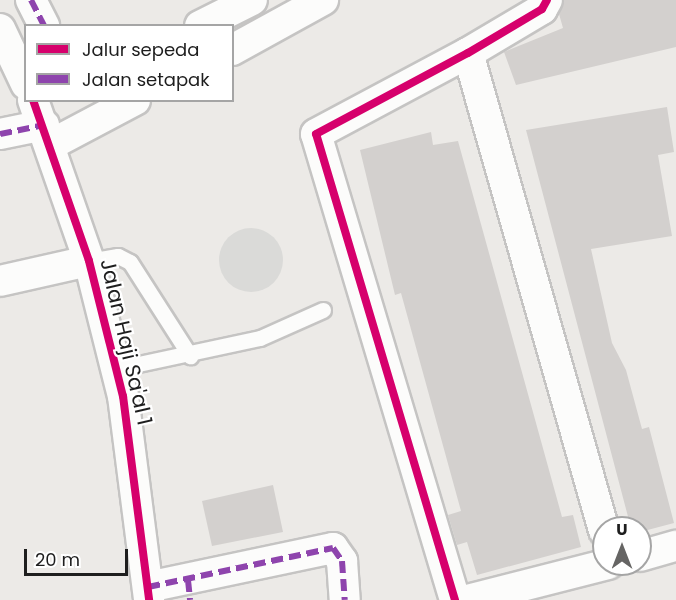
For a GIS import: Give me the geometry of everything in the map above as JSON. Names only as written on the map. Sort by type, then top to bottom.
[{"type":"street","points":[[31,0],[43,24]]},
{"type":"street","points":[[204,24],[252,0]]},
{"type":"street","points":[[234,49],[323,0]]},
{"type":"street","points":[[455,600],[316,135],[468,53],[542,9],[547,0]]},
{"type":"street","name":"Jalan Haji Sa'al 1","points":[[0,29],[24,78]]},
{"type":"street","points":[[468,53],[600,516]]},
{"type":"street","points":[[0,134],[40,110],[116,102]]},
{"type":"street","name":"Jalan Haji Sa'al 1","points":[[40,110],[89,261],[115,369],[139,489],[148,594]]},
{"type":"street","points":[[0,281],[89,261]]},
{"type":"street","points":[[652,553],[676,546]]},
{"type":"street","points":[[148,594],[189,590],[333,548],[342,561],[345,600]]},
{"type":"street","points":[[466,600],[592,568]]},
{"type":"lane","points":[[89,261],[118,256],[130,262],[190,356]]},
{"type":"lane","points":[[115,369],[190,356],[260,339],[323,310]]},
{"type":"shaded area","points":[[245,228],[257,228],[274,237],[281,248],[283,260],[281,272],[274,283],[257,292],[245,292],[233,287],[224,278],[219,266],[219,254],[224,242],[233,233]]},
{"type":"building","points":[[564,0],[676,0],[676,47],[516,85],[504,52],[563,28],[559,14]]},
{"type":"building","points":[[667,107],[674,152],[658,155],[672,236],[591,249],[612,343],[626,370],[642,429],[649,427],[674,523],[652,529],[652,516],[628,516],[526,130]]},
{"type":"building","points":[[431,132],[433,145],[458,141],[562,517],[573,515],[581,547],[477,575],[467,542],[457,545],[448,515],[461,511],[401,293],[395,295],[360,150]]},
{"type":"building","points":[[273,485],[283,532],[212,546],[202,501]]},
{"type":"marked path","points":[[31,0],[43,24]]},
{"type":"marked path","points":[[0,134],[44,125]]},
{"type":"marked path","points":[[148,587],[333,548],[342,561],[345,600]]},
{"type":"marked path","points":[[188,580],[190,600]]},
{"type":"cycle path","points":[[455,600],[316,134],[468,53],[542,9],[547,0]]},
{"type":"cycle path","points":[[34,102],[89,261],[123,396],[149,600]]}]
